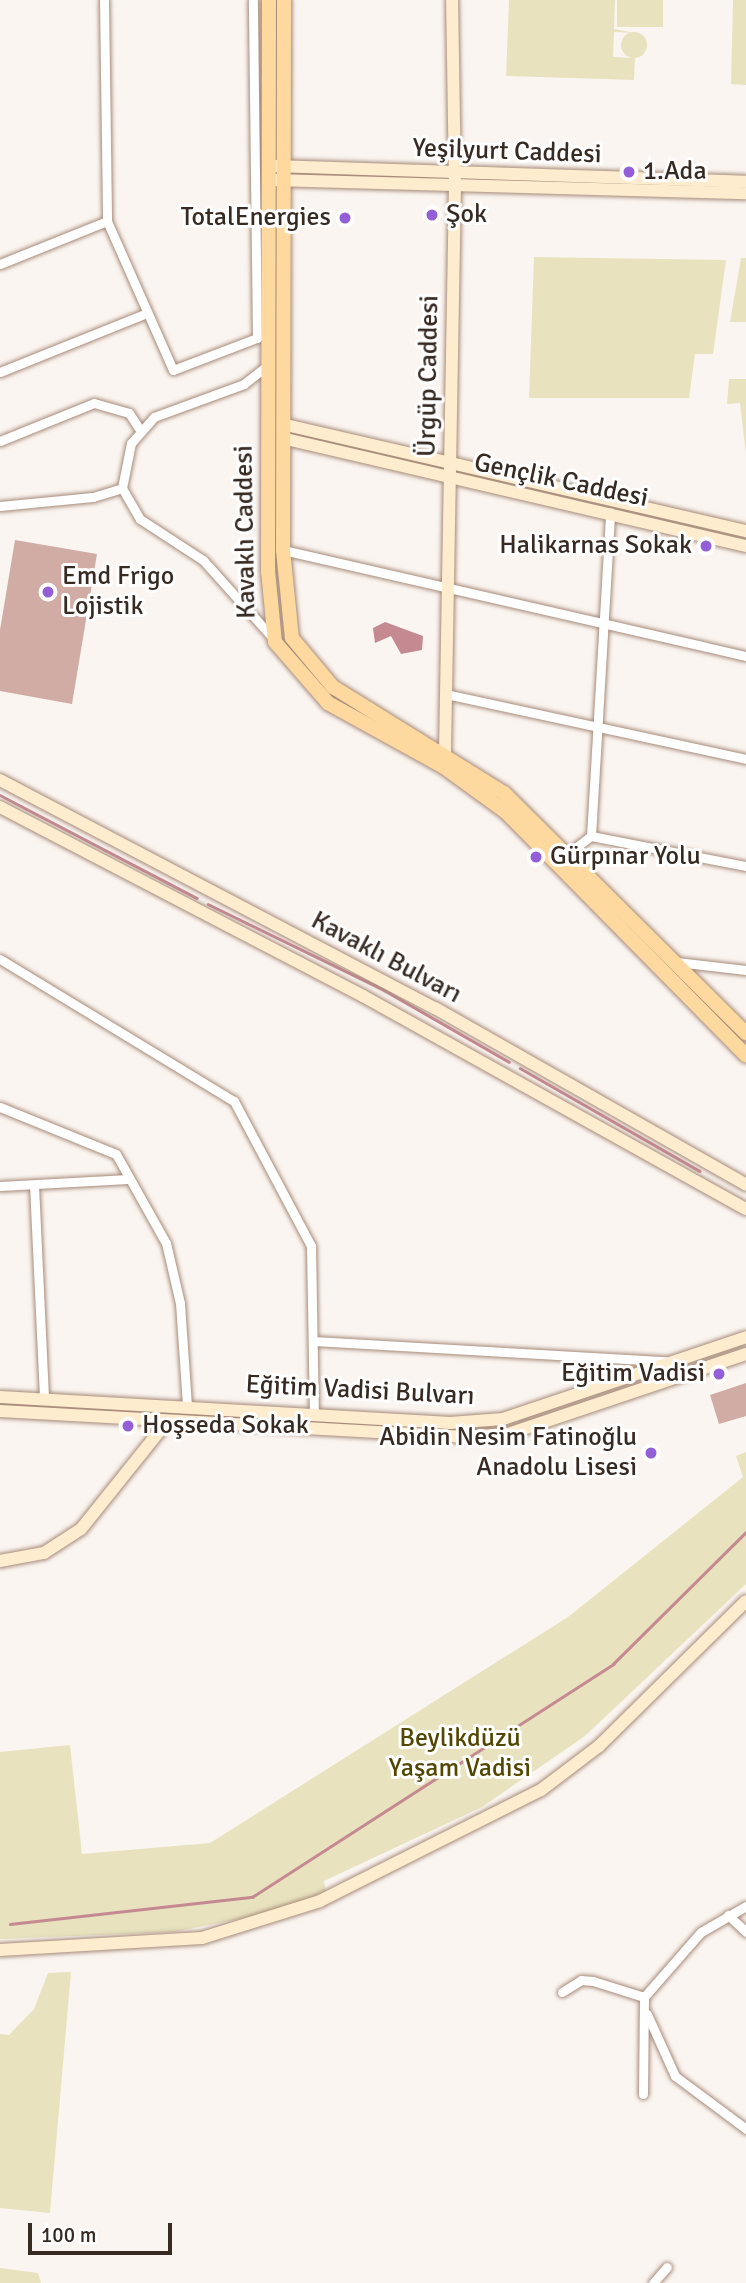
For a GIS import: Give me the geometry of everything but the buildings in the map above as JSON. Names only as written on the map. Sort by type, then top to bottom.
[{"type":"main road","name":"Kavaklı Caddesi","points":[[269,0],[268,601],[275,642],[328,703],[444,767],[506,812],[746,1055]]},
{"type":"main road","name":"Kavaklı Caddesi","points":[[284,0],[286,432],[283,550],[286,610],[292,638],[306,660],[333,687],[445,752],[504,793],[746,1033]]},
{"type":"main road","name":"Ürgüp Caddesi","points":[[445,752],[455,179],[452,0]]},
{"type":"main road","name":"Yeşilyurt Caddesi","points":[[267,173],[286,166],[455,179]]},
{"type":"main road","name":"Yeşilyurt Caddesi","points":[[267,173],[286,181],[455,179],[683,186],[719,186],[746,181]]},
{"type":"main road","name":"Yeşilyurt Caddesi","points":[[719,186],[746,193]]},
{"type":"main road","name":"Gençlik Caddesi","points":[[286,432],[450,464],[746,531]]},
{"type":"main road","name":"Gençlik Caddesi","points":[[286,432],[450,481],[610,513],[746,545]]},
{"type":"main road","name":"Kavaklı Bulvarı","points":[[0,780],[435,1008],[746,1185]]},
{"type":"main road","name":"Kavaklı Bulvarı","points":[[0,807],[363,996],[746,1209]]},
{"type":"main road","name":"Eğitim Vadisi Bulvarı","points":[[0,1397],[187,1405],[450,1423],[503,1419],[746,1337]]},
{"type":"main road","name":"Eğitim Vadisi Bulvarı","points":[[0,1411],[166,1423],[462,1437],[508,1434],[746,1354]]},
{"type":"main road","points":[[187,1405],[187,1422]]},
{"type":"main road","points":[[0,1561],[44,1553],[81,1529],[166,1423]]},
{"type":"main road","points":[[0,1950],[202,1938],[320,1901],[541,1790],[599,1746],[746,1601]]},
{"type":"street","points":[[104,0],[107,221],[173,370],[257,338],[253,0]]},
{"type":"street","points":[[0,264],[107,221]]},
{"type":"street","points":[[0,372],[147,313]]},
{"type":"street","points":[[269,363],[244,384],[154,417],[140,430],[124,464],[122,488],[140,519],[203,560],[275,642]]},
{"type":"street","points":[[0,442],[94,403],[129,413],[140,430]]},
{"type":"street","points":[[0,506],[61,502],[122,488]]},
{"type":"street","points":[[591,836],[601,623],[610,513]]},
{"type":"street","points":[[283,550],[746,656]]},
{"type":"street","points":[[446,694],[746,760]]},
{"type":"street","points":[[565,856],[591,836],[746,866]]},
{"type":"street","points":[[0,959],[234,1101],[311,1246],[314,1413]]},
{"type":"street","points":[[677,962],[746,970]]},
{"type":"street","points":[[0,1107],[116,1154],[166,1243],[180,1303],[187,1405]]},
{"type":"street","points":[[0,1186],[128,1179]]},
{"type":"street","points":[[34,1185],[44,1399]]},
{"type":"street","points":[[314,1341],[674,1361]]},
{"type":"street","points":[[643,2094],[644,2001],[701,1932],[746,1906]]},
{"type":"street","points":[[728,1915],[746,1932]]},
{"type":"street","points":[[562,1992],[581,1980],[593,1981],[644,2001]]},
{"type":"street","points":[[644,2001],[662,2058],[675,2076],[746,2129]]},
{"type":"street","points":[[653,2283],[667,2267]]},
{"type":"green space","points":[[509,0],[615,0],[614,29],[635,33],[614,32],[613,57],[635,58],[634,80],[506,76]]},
{"type":"green space","points":[[617,0],[663,0],[663,27],[617,27]]},
{"type":"green space","points":[[733,0],[746,0],[746,85],[731,84]]},
{"type":"green space","points":[[634,32],[643,36],[647,45],[643,54],[634,58],[625,54],[621,45],[625,36]]},
{"type":"green space","points":[[534,257],[726,260],[713,354],[695,354],[689,398],[529,398]]},
{"type":"green space","points":[[741,258],[746,258],[746,322],[730,322]]},
{"type":"green space","points":[[729,379],[746,379],[746,454],[740,403],[727,404]]},
{"type":"green space","name":"Beylikdüzü Yaşam Vadisi","points":[[746,1452],[746,1584],[585,1736],[482,1807],[324,1881],[326,1892],[263,1914],[174,1932],[0,1939],[0,1752],[70,1745],[82,1854],[210,1843],[568,1617],[743,1477],[736,1456]]},
{"type":"green space","points":[[71,1972],[50,2213],[0,2208],[0,2034],[9,2035],[34,2009],[48,1973]]},
{"type":"green space","points":[[0,2268],[38,2273],[41,2283],[0,2283]]},
{"type":"shaded area","points":[[385,622],[423,636],[422,650],[401,654],[391,636],[375,643],[373,628]]},
{"type":"waterway","points":[[0,795],[197,898]]},
{"type":"waterway","points":[[208,904],[384,990],[509,1062]]},
{"type":"waterway","points":[[520,1068],[700,1171]]},
{"type":"waterway","points":[[10,1924],[252,1897],[613,1664],[746,1532]]},
{"type":"place","name":"1.Ada","points":[[629,172]]},
{"type":"place","name":"Şok","points":[[432,215]]},
{"type":"place","name":"TotalEnergies","points":[[345,218]]},
{"type":"place","name":"Halikarnas Sokak","points":[[706,546]]},
{"type":"place","name":"Emd Frigo Lojistik","points":[[48,592]]},
{"type":"place","name":"Gürpınar Yolu","points":[[536,857]]},
{"type":"place","name":"Eğitim Vadisi","points":[[719,1374]]},
{"type":"place","name":"Hoşseda Sokak","points":[[128,1426]]},
{"type":"place","name":"Abidin Nesim Fatinoğlu Anadolu Lisesi","points":[[651,1453]]}]
